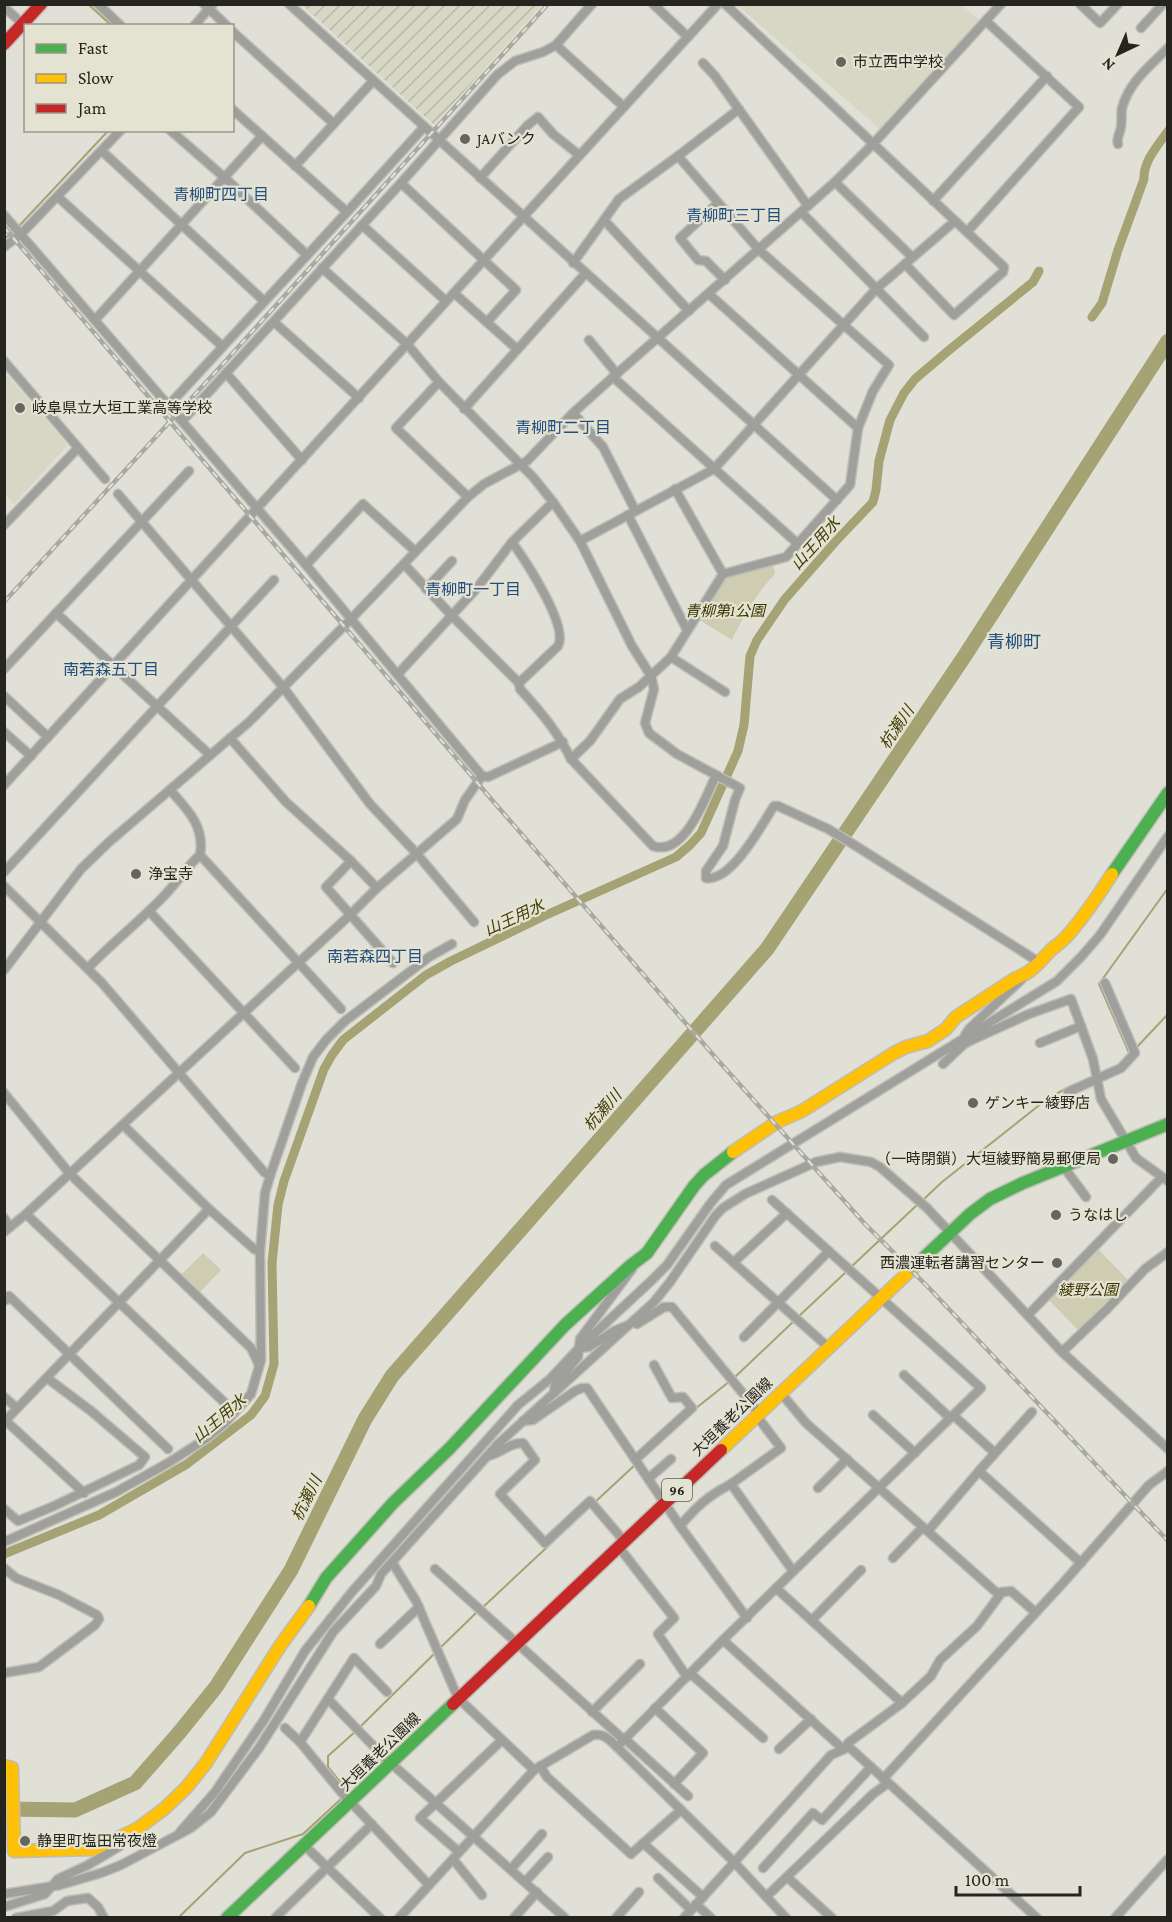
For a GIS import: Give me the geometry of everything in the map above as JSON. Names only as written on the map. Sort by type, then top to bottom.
[{"type":"street","points":[[25,24],[41,4]]},
{"type":"street","points":[[98,4],[118,24]]},
{"type":"street","points":[[289,4],[837,500]]},
{"type":"street","points":[[182,421],[497,75],[515,61],[556,45],[592,4]]},
{"type":"street","points":[[653,4],[688,37]]},
{"type":"street","points":[[4,785],[718,4]]},
{"type":"street","points":[[725,4],[1005,267],[1003,272],[954,315],[908,260],[835,182]]},
{"type":"street","points":[[4,970],[81,869],[109,842],[249,722],[468,497],[484,484],[527,461],[573,413],[835,182],[873,144],[1001,4]]},
{"type":"street","points":[[1080,4],[1100,23],[1118,4]]},
{"type":"street","points":[[1141,28],[1163,4]]},
{"type":"street","points":[[196,24],[209,6],[225,24]]},
{"type":"street","points":[[4,7],[24,25],[4,44]]},
{"type":"street","points":[[967,232],[1079,107],[986,21]]},
{"type":"street","points":[[234,33],[333,123]]},
{"type":"street","points":[[556,45],[624,106]]},
{"type":"street","points":[[1118,144],[1116,138],[1121,127],[1123,106],[1129,92],[1136,79],[1167,48]]},
{"type":"street","points":[[703,63],[739,109],[805,209],[876,289],[924,337]]},
{"type":"street","points":[[933,201],[1047,76]]},
{"type":"street","points":[[295,166],[373,81]]},
{"type":"street","points":[[573,263],[619,199],[739,109]]},
{"type":"street","points":[[234,111],[347,212]]},
{"type":"street","points":[[480,178],[538,117],[553,134],[579,155]]},
{"type":"street","points":[[169,405],[424,127]]},
{"type":"street","points":[[4,247],[21,234],[120,132]]},
{"type":"street","points":[[172,132],[307,255]]},
{"type":"street","points":[[95,320],[262,136]]},
{"type":"street","points":[[103,152],[264,301]]},
{"type":"street","points":[[571,759],[590,741],[620,699],[639,687],[671,657],[723,574],[786,556],[850,484],[858,428],[873,391],[889,365],[759,250],[678,156]]},
{"type":"street","points":[[401,183],[516,290],[487,322]]},
{"type":"street","points":[[58,197],[222,346]]},
{"type":"street","points":[[718,203],[680,238],[698,260],[706,261],[725,280]]},
{"type":"street","points":[[4,215],[306,565],[482,776],[488,777],[563,742]]},
{"type":"street","points":[[603,220],[689,311]]},
{"type":"street","points":[[580,541],[714,469],[876,289],[955,221]]},
{"type":"street","points":[[362,225],[446,301]]},
{"type":"street","points":[[322,268],[407,344],[439,382],[521,465],[553,502],[580,541],[632,646],[651,676],[654,689],[645,723],[649,733],[677,754],[740,788],[723,846],[706,871],[706,878],[712,879],[734,863],[748,847],[774,806],[831,831],[1041,962]]},
{"type":"street","points":[[464,409],[585,274]]},
{"type":"street","points":[[454,294],[517,349]]},
{"type":"street","points":[[709,294],[858,428]]},
{"type":"street","points":[[274,322],[359,398]]},
{"type":"street","points":[[589,340],[615,376],[798,544]]},
{"type":"street","points":[[4,361],[105,479]]},
{"type":"street","points":[[226,373],[302,460]]},
{"type":"street","points":[[439,382],[396,428],[468,497]]},
{"type":"street","points":[[573,413],[603,447],[687,630]]},
{"type":"street","points":[[4,525],[78,448]]},
{"type":"street","points":[[4,669],[189,471]]},
{"type":"street","points":[[675,489],[723,574]]},
{"type":"street","points":[[118,494],[284,687],[359,791],[417,854],[474,922]]},
{"type":"street","points":[[398,674],[477,588],[512,542],[553,502]]},
{"type":"street","points":[[306,565],[363,504],[415,551]]},
{"type":"street","points":[[512,542],[548,600],[560,634],[558,646],[519,683]]},
{"type":"street","points":[[426,589],[452,561]]},
{"type":"street","points":[[404,564],[519,683],[520,690],[548,721],[563,742],[571,759],[653,846],[660,848],[673,844],[687,831],[717,776]]},
{"type":"street","points":[[4,872],[274,580]]},
{"type":"street","points":[[56,613],[210,755]]},
{"type":"street","points":[[671,657],[724,692]]},
{"type":"street","points":[[4,696],[48,737]]},
{"type":"street","points":[[4,732],[31,756]]},
{"type":"street","points":[[230,738],[286,802],[351,861],[376,888]]},
{"type":"street","points":[[4,1218],[7,1229],[26,1214],[350,915],[376,888],[457,819],[465,800],[482,776]]},
{"type":"street","points":[[88,968],[169,891],[188,865],[200,855],[202,842],[193,815],[170,790]]},
{"type":"street","points":[[943,1064],[964,1041],[969,1029],[1065,939],[1083,917],[1167,793]]},
{"type":"street","points":[[179,1834],[215,1792],[264,1720],[305,1651],[351,1593],[518,1405],[550,1379],[579,1348],[667,1265],[726,1185],[964,1041],[1057,981],[1100,935],[1167,836]]},
{"type":"street","points":[[200,855],[341,1009]]},
{"type":"street","points":[[351,861],[326,887],[393,963]]},
{"type":"street","points":[[4,886],[88,968],[264,1172],[270,1176]]},
{"type":"street","points":[[149,911],[295,1068]]},
{"type":"street","points":[[4,1542],[116,1492],[207,1438],[224,1424],[251,1394],[260,1368],[262,1344],[259,1293],[265,1193],[313,1057],[345,1021],[429,957],[452,944]]},
{"type":"street","points":[[4,1766],[12,1767],[14,1851],[94,1849],[121,1837],[157,1815],[181,1793],[195,1776],[326,1578],[393,1503],[450,1448],[564,1325],[656,1243],[694,1186],[723,1160],[777,1122],[802,1111],[894,1053],[928,1041],[946,1029],[956,1017],[1016,978],[1026,975]]},
{"type":"street","points":[[1068,1092],[1121,1068],[1135,1053],[1105,983]]},
{"type":"street","points":[[964,1041],[1071,999],[1093,1059],[1101,1099],[1136,1158],[1165,1179],[1028,1315]]},
{"type":"street","points":[[1040,1043],[1081,1026]]},
{"type":"street","points":[[4,1093],[70,1174],[251,1348],[260,1368]]},
{"type":"street","name":"大垣養老公園線","points":[[227,1917],[949,1232],[990,1199],[1063,1166],[1167,1124]]},
{"type":"street","points":[[123,1125],[209,1209],[260,1252]]},
{"type":"street","points":[[4,1894],[83,1879],[121,1866],[191,1828],[211,1812],[259,1748],[333,1632],[376,1586],[381,1574],[487,1456],[661,1294],[723,1208],[745,1194],[816,1162],[840,1157],[871,1162],[880,1167],[927,1208],[1062,1352],[1167,1449]]},
{"type":"street","points":[[1063,1166],[1086,1197]]},
{"type":"street","points":[[622,1742],[981,1388],[772,1200]]},
{"type":"street","points":[[84,1493],[5,1421],[209,1209]]},
{"type":"street","points":[[734,1262],[787,1213]]},
{"type":"street","points":[[26,1214],[226,1404],[217,1426],[207,1435],[207,1438]]},
{"type":"street","points":[[715,1245],[828,1347]]},
{"type":"street","points":[[744,1337],[829,1251]]},
{"type":"street","points":[[1062,1352],[1107,1310],[1145,1269],[1167,1252]]},
{"type":"street","points":[[554,1394],[555,1385],[578,1357],[580,1339],[641,1258]]},
{"type":"street","points":[[4,1298],[6,1300],[9,1296],[168,1449]]},
{"type":"street","points":[[579,1348],[589,1347],[614,1331],[639,1323],[664,1307],[672,1307],[758,1414],[781,1448],[697,1505],[680,1526]]},
{"type":"street","points":[[636,1459],[692,1408],[683,1396],[672,1398],[654,1365]]},
{"type":"street","points":[[904,1375],[995,1453]]},
{"type":"street","points":[[4,1509],[18,1521],[84,1493],[139,1465],[145,1457],[91,1411],[47,1378]]},
{"type":"street","points":[[523,1421],[533,1420],[575,1391],[587,1388],[680,1526],[747,1618]]},
{"type":"street","points":[[780,1392],[806,1423],[996,1593],[1011,1591],[1035,1612]]},
{"type":"street","points":[[4,1397],[17,1408]]},
{"type":"street","points":[[893,1558],[926,1529],[1032,1412]]},
{"type":"street","points":[[873,1415],[915,1453]]},
{"type":"street","points":[[487,1456],[513,1443],[523,1443],[535,1460],[500,1494],[545,1543],[590,1501],[674,1618],[658,1635],[688,1675],[763,1738]]},
{"type":"street","points":[[649,1478],[671,1459]]},
{"type":"street","points":[[818,1488],[847,1459]]},
{"type":"street","points":[[979,1471],[1081,1563]]},
{"type":"street","points":[[766,1896],[886,1781],[1149,1485],[1167,1471]]},
{"type":"street","points":[[731,1484],[794,1571]]},
{"type":"street","points":[[392,1562],[419,1607],[458,1698],[631,1854],[681,1810]]},
{"type":"street","points":[[4,1568],[16,1578],[59,1595],[97,1615],[99,1619],[95,1625],[39,1667],[4,1673]]},
{"type":"street","points":[[435,1569],[592,1712],[622,1742],[681,1810],[786,1917]]},
{"type":"street","points":[[812,1620],[861,1570]]},
{"type":"street","points":[[776,1588],[902,1703]]},
{"type":"street","points":[[845,1748],[848,1743],[902,1703],[931,1676],[940,1660],[977,1626],[1002,1592]]},
{"type":"street","points":[[380,1644],[419,1607]]},
{"type":"street","points":[[723,1640],[845,1748]]},
{"type":"street","points":[[300,1742],[354,1658],[387,1692]]},
{"type":"street","points":[[592,1712],[640,1664]]},
{"type":"street","points":[[328,1699],[391,1762],[565,1917]]},
{"type":"street","points":[[655,1708],[703,1752],[674,1784]]},
{"type":"street","points":[[779,1749],[811,1719]]},
{"type":"street","points":[[285,1728],[429,1885]]},
{"type":"street","points":[[399,1917],[537,1768],[593,1735],[606,1736],[622,1742],[688,1796]]},
{"type":"street","points":[[482,1895],[456,1856],[420,1818],[502,1740]]},
{"type":"street","points":[[684,1917],[831,1755],[849,1747],[1037,1917]]},
{"type":"street","points":[[764,1868],[813,1813],[822,1820],[871,1767]]},
{"type":"street","points":[[276,1917],[372,1824]]},
{"type":"street","points":[[510,1869],[542,1834]]},
{"type":"street","points":[[4,1907],[45,1894],[58,1879],[120,1846],[121,1837]]},
{"type":"street","points":[[643,1843],[711,1917]]},
{"type":"street","points":[[304,1845],[380,1917]]},
{"type":"street","points":[[525,1882],[548,1857]]},
{"type":"street","points":[[1115,1917],[1167,1859]]},
{"type":"street","points":[[787,1877],[832,1917]]},
{"type":"street","points":[[658,1878],[697,1903]]},
{"type":"street","points":[[616,1917],[639,1892]]},
{"type":"street","points":[[514,1917],[537,1893]]},
{"type":"street","points":[[16,1917],[53,1911],[67,1901],[88,1898],[98,1907],[104,1917]]},
{"type":"shaded area","points":[[302,5],[542,5],[434,125]]},
{"type":"shaded area","points":[[737,5],[962,5],[981,22],[881,130]]},
{"type":"shaded area","name":"岐阜県立大垣工業高等学校","points":[[4,372],[66,443],[66,447],[14,504],[5,495]]},
{"type":"green space","name":"青柳第1公園","points":[[773,564],[775,574],[751,605],[732,640],[698,619],[724,576]]},
{"type":"green space","name":"綾野公園","points":[[1098,1249],[1128,1280],[1078,1330],[1049,1300]]},
{"type":"green space","points":[[203,1253],[221,1270],[198,1294],[180,1276]]},
{"type":"waterway","points":[[88,4],[110,24]]},
{"type":"waterway","name":"山王用水","points":[[1092,317],[1102,303],[1118,250],[1144,179],[1146,166],[1168,131]]},
{"type":"waterway","points":[[18,227],[107,132]]},
{"type":"waterway","points":[[4,239],[14,231]]},
{"type":"waterway","name":"山王用水","points":[[4,1554],[99,1515],[187,1464],[251,1415],[265,1396],[274,1364],[272,1263],[278,1205],[284,1181],[324,1069],[332,1055],[343,1040],[426,975],[544,916],[676,857],[701,833],[738,751],[744,725],[750,656],[757,640],[785,599],[873,502],[879,461],[890,420],[904,393],[915,379],[1033,282],[1039,271]]},
{"type":"waterway","name":"杭瀬川","points":[[4,1809],[75,1810],[135,1783],[216,1687],[291,1570],[365,1419],[392,1376],[767,949],[964,657],[1168,341]]},
{"type":"waterway","points":[[1130,1055],[1099,984],[1168,888]]},
{"type":"waterway","points":[[1136,1048],[1168,1014]]},
{"type":"waterway","points":[[923,1200],[942,1182],[1047,1099],[1067,1088]]},
{"type":"waterway","points":[[850,1268],[918,1204]]},
{"type":"waterway","points":[[798,1317],[846,1272]]},
{"type":"waterway","points":[[695,1409],[735,1377],[794,1321]]},
{"type":"waterway","points":[[640,1460],[652,1450]]},
{"type":"waterway","points":[[594,1503],[636,1464]]},
{"type":"waterway","points":[[482,1608],[590,1507]]},
{"type":"waterway","points":[[439,1649],[478,1611]]},
{"type":"waterway","points":[[360,1727],[435,1653]]},
{"type":"waterway","points":[[344,1793],[346,1789],[328,1767],[328,1756],[356,1731]]},
{"type":"waterway","points":[[178,1918],[245,1853],[303,1834],[342,1798]]},
{"type":"railway","points":[[4,602],[548,4]]},
{"type":"railway","points":[[4,227],[492,800],[715,1057],[865,1224],[930,1289],[1168,1541]]},
{"type":"traffic: fast","points":[[1112,874],[1168,793]]},
{"type":"traffic: fast","points":[[914,1267],[970,1214],[990,1199],[1023,1183],[1168,1124]]},
{"type":"traffic: fast","points":[[309,1606],[326,1578],[393,1503],[450,1448],[565,1325],[647,1253],[694,1186],[733,1152]]},
{"type":"traffic: fast","points":[[227,1918],[453,1704]]},
{"type":"traffic: slow","points":[[733,1152],[777,1122],[802,1111],[894,1053],[928,1041],[946,1029],[956,1017],[1030,970],[1073,929],[1112,874]]},
{"type":"traffic: slow","points":[[721,1450],[914,1267]]},
{"type":"traffic: slow","points":[[4,1766],[12,1768],[14,1851],[94,1849],[137,1829],[164,1809],[186,1788],[206,1763],[280,1646],[309,1606]]},
{"type":"traffic: jam","points":[[4,44],[41,4]]},
{"type":"traffic: jam","points":[[453,1704],[721,1450]]},
{"type":"place","name":"市立西中学校","points":[[841,62]]},
{"type":"place","name":"JAバンク","points":[[465,139]]},
{"type":"place","name":"岐阜県立大垣工業高等学校","points":[[20,408]]},
{"type":"place","name":"浄宝寺","points":[[136,874]]},
{"type":"place","name":"ゲンキー綾野店","points":[[973,1103]]},
{"type":"place","name":"（一時閉鎖）大垣綾野簡易郵便局","points":[[1113,1159]]},
{"type":"place","name":"うなはし","points":[[1056,1215]]},
{"type":"place","name":"西濃運転者講習センター","points":[[1057,1263]]},
{"type":"place","name":"静里町塩田常夜燈","points":[[25,1841]]},
{"type":"district","name":"青柳町四丁目","points":[[221,194]]},
{"type":"district","name":"青柳町三丁目","points":[[734,215]]},
{"type":"district","name":"青柳町二丁目","points":[[563,427]]},
{"type":"district","name":"青柳町一丁目","points":[[473,589]]},
{"type":"district","name":"青柳町","points":[[1014,642]]},
{"type":"district","name":"南若森五丁目","points":[[111,669]]},
{"type":"district","name":"南若森四丁目","points":[[375,956]]}]
